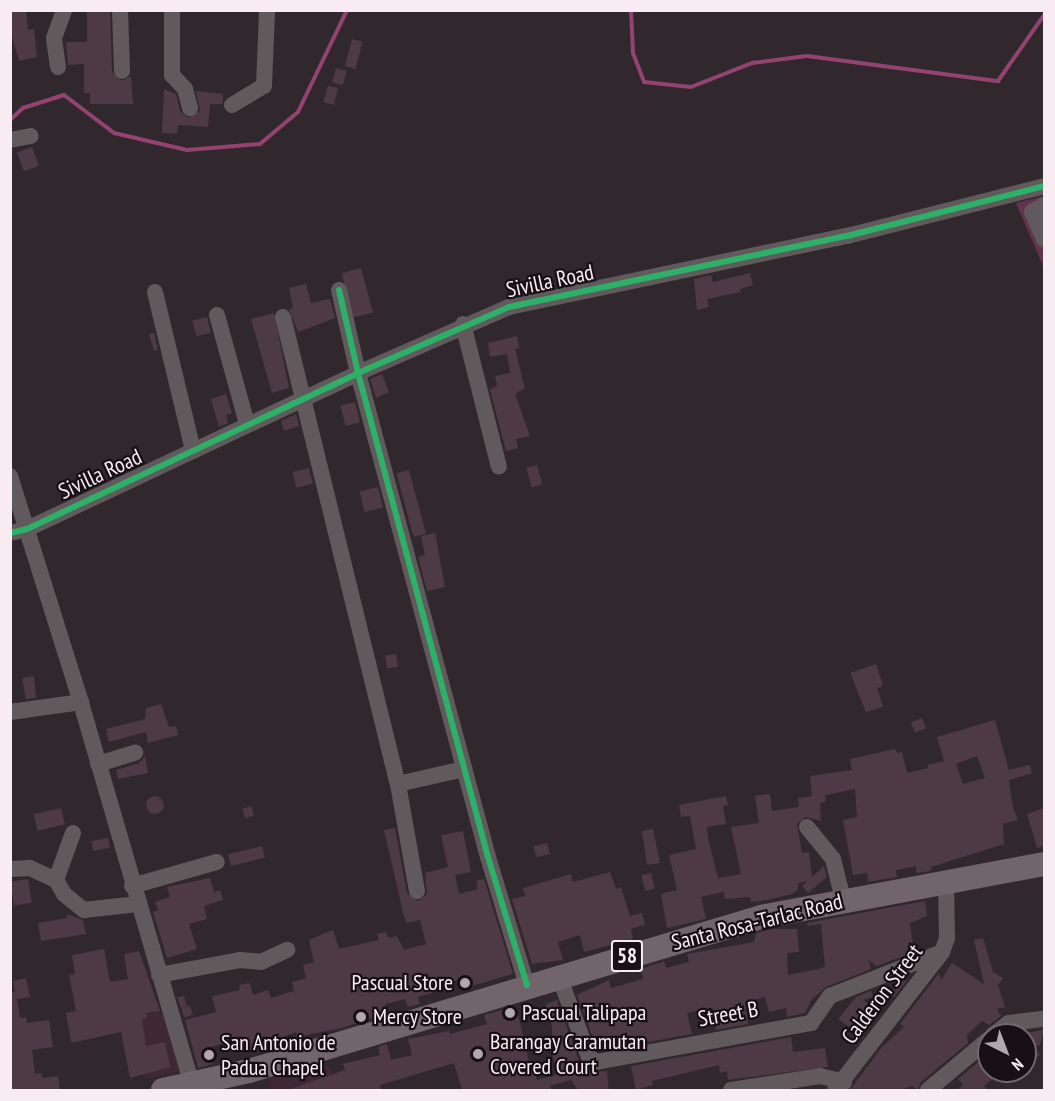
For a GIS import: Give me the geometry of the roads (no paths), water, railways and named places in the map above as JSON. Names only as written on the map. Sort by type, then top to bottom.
[{"type":"highway","name":"Santa Rosa-Tarlac Road","points":[[164,1090],[202,1086],[527,985],[760,917],[843,899],[1044,864]]},
{"type":"street","points":[[58,67],[54,38],[64,10]]},
{"type":"street","points":[[120,10],[122,70]]},
{"type":"street","points":[[172,10],[172,75],[185,89],[190,108]]},
{"type":"street","points":[[232,105],[264,86],[267,10]]},
{"type":"street","points":[[10,140],[31,136]]},
{"type":"street","name":"Sivilla Road","points":[[19,531],[463,324],[522,303],[696,270],[1044,186]]},
{"type":"street","points":[[1044,205],[1032,212],[1044,239]]},
{"type":"street","points":[[339,290],[358,373],[464,769],[527,985]]},
{"type":"street","points":[[155,292],[193,450]]},
{"type":"street","points":[[218,315],[247,424]]},
{"type":"street","points":[[283,317],[305,397],[398,784],[417,891]]},
{"type":"street","points":[[463,324],[499,467]]},
{"type":"street","points":[[10,476],[19,531],[45,585],[159,975],[202,1086]]},
{"type":"street","points":[[10,712],[81,702]]},
{"type":"street","points":[[98,764],[135,753]]},
{"type":"street","points":[[398,784],[464,769]]},
{"type":"street","points":[[807,827],[833,859],[843,899]]},
{"type":"street","points":[[56,880],[73,833]]},
{"type":"street","points":[[132,886],[217,862]]},
{"type":"street","points":[[10,869],[30,868],[56,880],[64,894],[84,909],[138,904]]},
{"type":"street","name":"Calderon Street","points":[[839,1086],[942,952],[947,938],[946,881]]},
{"type":"street","points":[[159,975],[240,960],[261,962],[287,950]]},
{"type":"street","name":"Street B","points":[[559,976],[589,1057],[596,1062],[812,1023],[830,996],[942,952]]},
{"type":"street","points":[[1009,1023],[1044,1019]]},
{"type":"street","points":[[928,1090],[977,1049]]},
{"type":"street","points":[[731,1090],[820,1076],[839,1086]]},
{"type":"waterway","points":[[10,120],[23,108],[64,95],[114,133],[187,150],[260,144],[298,112],[347,10]]},
{"type":"waterway","points":[[459,10],[481,10]]},
{"type":"waterway","points":[[631,10],[633,53],[644,82],[691,87],[752,63],[807,56],[998,81],[1044,15]]},
{"type":"place","name":"Pascual Store","points":[[465,983]]},
{"type":"place","name":"Pascual Talipapa","points":[[510,1013]]},
{"type":"place","name":"Mercy Store","points":[[361,1017]]},
{"type":"place","name":"Barangay Caramutan Covered Court","points":[[478,1054]]},
{"type":"place","name":"San Antonio de Padua Chapel","points":[[209,1055]]}]
